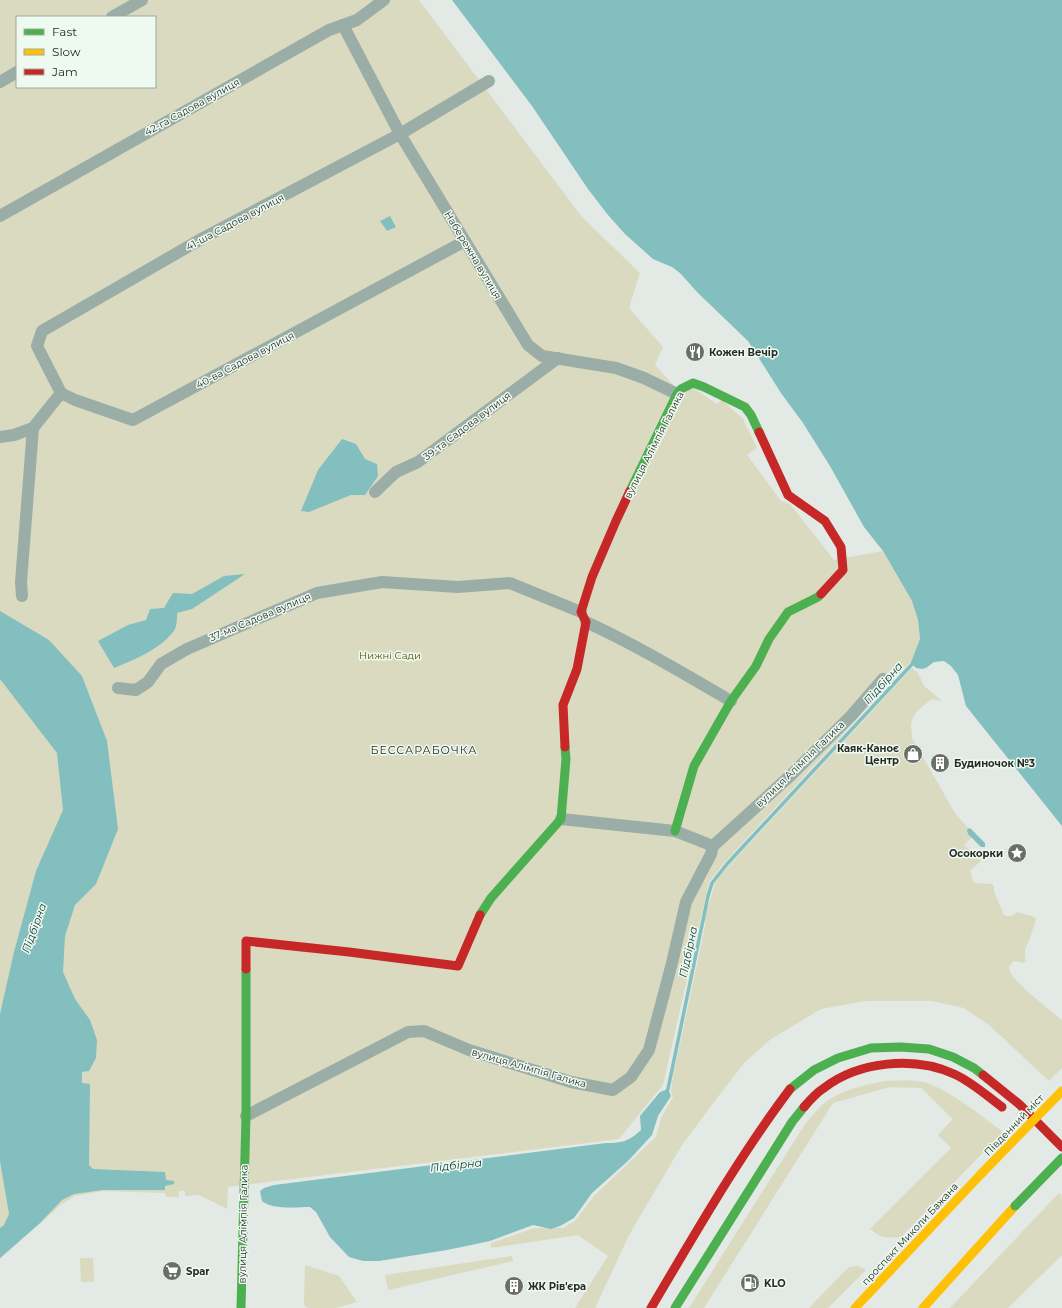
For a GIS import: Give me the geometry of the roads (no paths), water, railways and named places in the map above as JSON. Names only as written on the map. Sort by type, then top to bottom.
[{"type":"main road","name":"вулиця Алімпія Галика","points":[[241,1308],[246,1116],[246,941],[458,966],[481,913],[491,898],[561,819],[566,759],[563,705],[577,669],[583,617],[592,577],[616,521],[677,394],[681,389],[692,383],[704,387],[745,408],[751,415],[788,495],[825,521],[841,547],[843,570],[818,597],[788,612],[769,639],[756,666],[731,701],[694,766],[675,831]]},
{"type":"main road","points":[[651,1308],[711,1207],[772,1112],[790,1088],[814,1070],[838,1058],[870,1048],[900,1047],[929,1049],[953,1057],[974,1068],[1019,1104],[1062,1147]]},
{"type":"main road","points":[[676,1308],[792,1122],[824,1087],[849,1073],[881,1065],[908,1063],[933,1067],[955,1075],[1007,1112]]},
{"type":"main road","name":"Південний міст","points":[[981,1174],[1062,1091]]},
{"type":"main road","points":[[1019,1122],[1029,1132]]},
{"type":"main road","points":[[1051,1154],[1062,1164]]},
{"type":"main road","points":[[923,1308],[1015,1206],[1062,1158]]},
{"type":"main road","name":"проспект Миколи Бажана","points":[[855,1308],[981,1174]]},
{"type":"street","points":[[114,16],[142,0]]},
{"type":"street","name":"42-га Садова вулиця","points":[[0,216],[329,30],[357,20],[384,0]]},
{"type":"street","name":"Набережна вулиця","points":[[343,25],[400,134],[528,345],[542,356],[616,368],[644,378],[677,394]]},
{"type":"street","points":[[0,82],[16,73]]},
{"type":"street","name":"41-ша Садова вулиця","points":[[61,392],[37,346],[42,331],[203,238],[400,134],[489,81]]},
{"type":"street","name":"40-ва Садова вулиця","points":[[61,392],[76,400],[133,420],[465,241]]},
{"type":"street","name":"39-та Садова вулиця","points":[[375,492],[396,472],[418,462],[558,358]]},
{"type":"street","points":[[0,437],[14,435],[33,428],[61,392]]},
{"type":"street","points":[[22,596],[21,582],[33,428]]},
{"type":"street","name":"37-ма Садова вулиця","points":[[118,688],[136,690],[148,682],[161,664],[187,649],[316,593],[382,582],[458,587],[510,583],[583,617]]},
{"type":"street","points":[[583,617],[731,701]]},
{"type":"street","name":"вулиця Алімпія Галика","points":[[246,1116],[408,1032],[424,1031],[469,1050],[571,1082],[613,1090],[631,1077],[649,1050],[672,963],[686,902],[711,854],[713,846],[791,775],[851,716],[883,679]]},
{"type":"street","points":[[561,819],[675,831],[713,846]]},
{"type":"water","points":[[452,0],[1062,0],[1062,826],[966,706],[958,675],[951,666],[944,661],[934,662],[922,669],[916,668],[912,664],[911,662],[920,639],[918,620],[912,601],[883,551],[864,527],[830,466],[803,423],[781,393],[748,341],[698,293],[680,273],[672,267],[653,259],[625,234],[608,215],[588,189],[532,106]]},
{"type":"water","points":[[390,216],[396,227],[387,231],[380,221]]},
{"type":"water","points":[[342,439],[356,444],[365,459],[377,464],[378,476],[365,495],[351,495],[309,512],[301,511],[318,470]]},
{"type":"water","points":[[245,574],[192,609],[177,613],[176,627],[170,636],[148,653],[114,668],[98,641],[128,625],[146,620],[150,609],[164,608],[173,593],[192,594],[224,576]]},
{"type":"water","points":[[0,611],[49,640],[82,676],[107,741],[118,829],[96,884],[75,905],[65,936],[63,972],[75,999],[90,1020],[97,1040],[96,1058],[89,1071],[82,1072],[82,1083],[90,1084],[89,1165],[93,1169],[165,1172],[166,1180],[174,1181],[174,1184],[165,1186],[165,1190],[103,1190],[74,1194],[62,1200],[40,1223],[0,1258],[0,1228],[4,1225],[9,1214],[0,1161],[0,1014],[14,952],[36,871],[63,810],[57,753],[0,679]]},
{"type":"water","points":[[969,828],[985,843],[985,847],[981,847],[968,834],[967,830]]},
{"type":"water","points":[[668,1089],[671,1096],[658,1116],[652,1135],[629,1160],[592,1193],[574,1218],[551,1229],[533,1225],[490,1241],[447,1250],[379,1261],[363,1261],[349,1257],[330,1237],[316,1212],[310,1207],[278,1207],[266,1204],[262,1201],[260,1191],[274,1185],[621,1142],[633,1137],[641,1130],[640,1116],[660,1092]]},
{"type":"waterway","name":"Підбірна","points":[[666,1093],[712,883],[727,864],[915,661]]},
{"type":"place","name":"Кожен Вечір","points":[[695,352]]},
{"type":"place","name":"Каяк-Каноє Центр","points":[[913,754]]},
{"type":"place","name":"Будиночок №3","points":[[940,763]]},
{"type":"place","name":"Осокорки","points":[[1017,853]]},
{"type":"place","name":"Spar","points":[[172,1271]]},
{"type":"place","name":"KLO","points":[[750,1283]]},
{"type":"place","name":"ЖК Рів'єра","points":[[514,1286]]},
{"type":"district","name":"БЕССАРАБОЧКА","points":[[424,750]]},
{"type":"park label","name":"Нижні Сади","points":[[390,655]]}]
